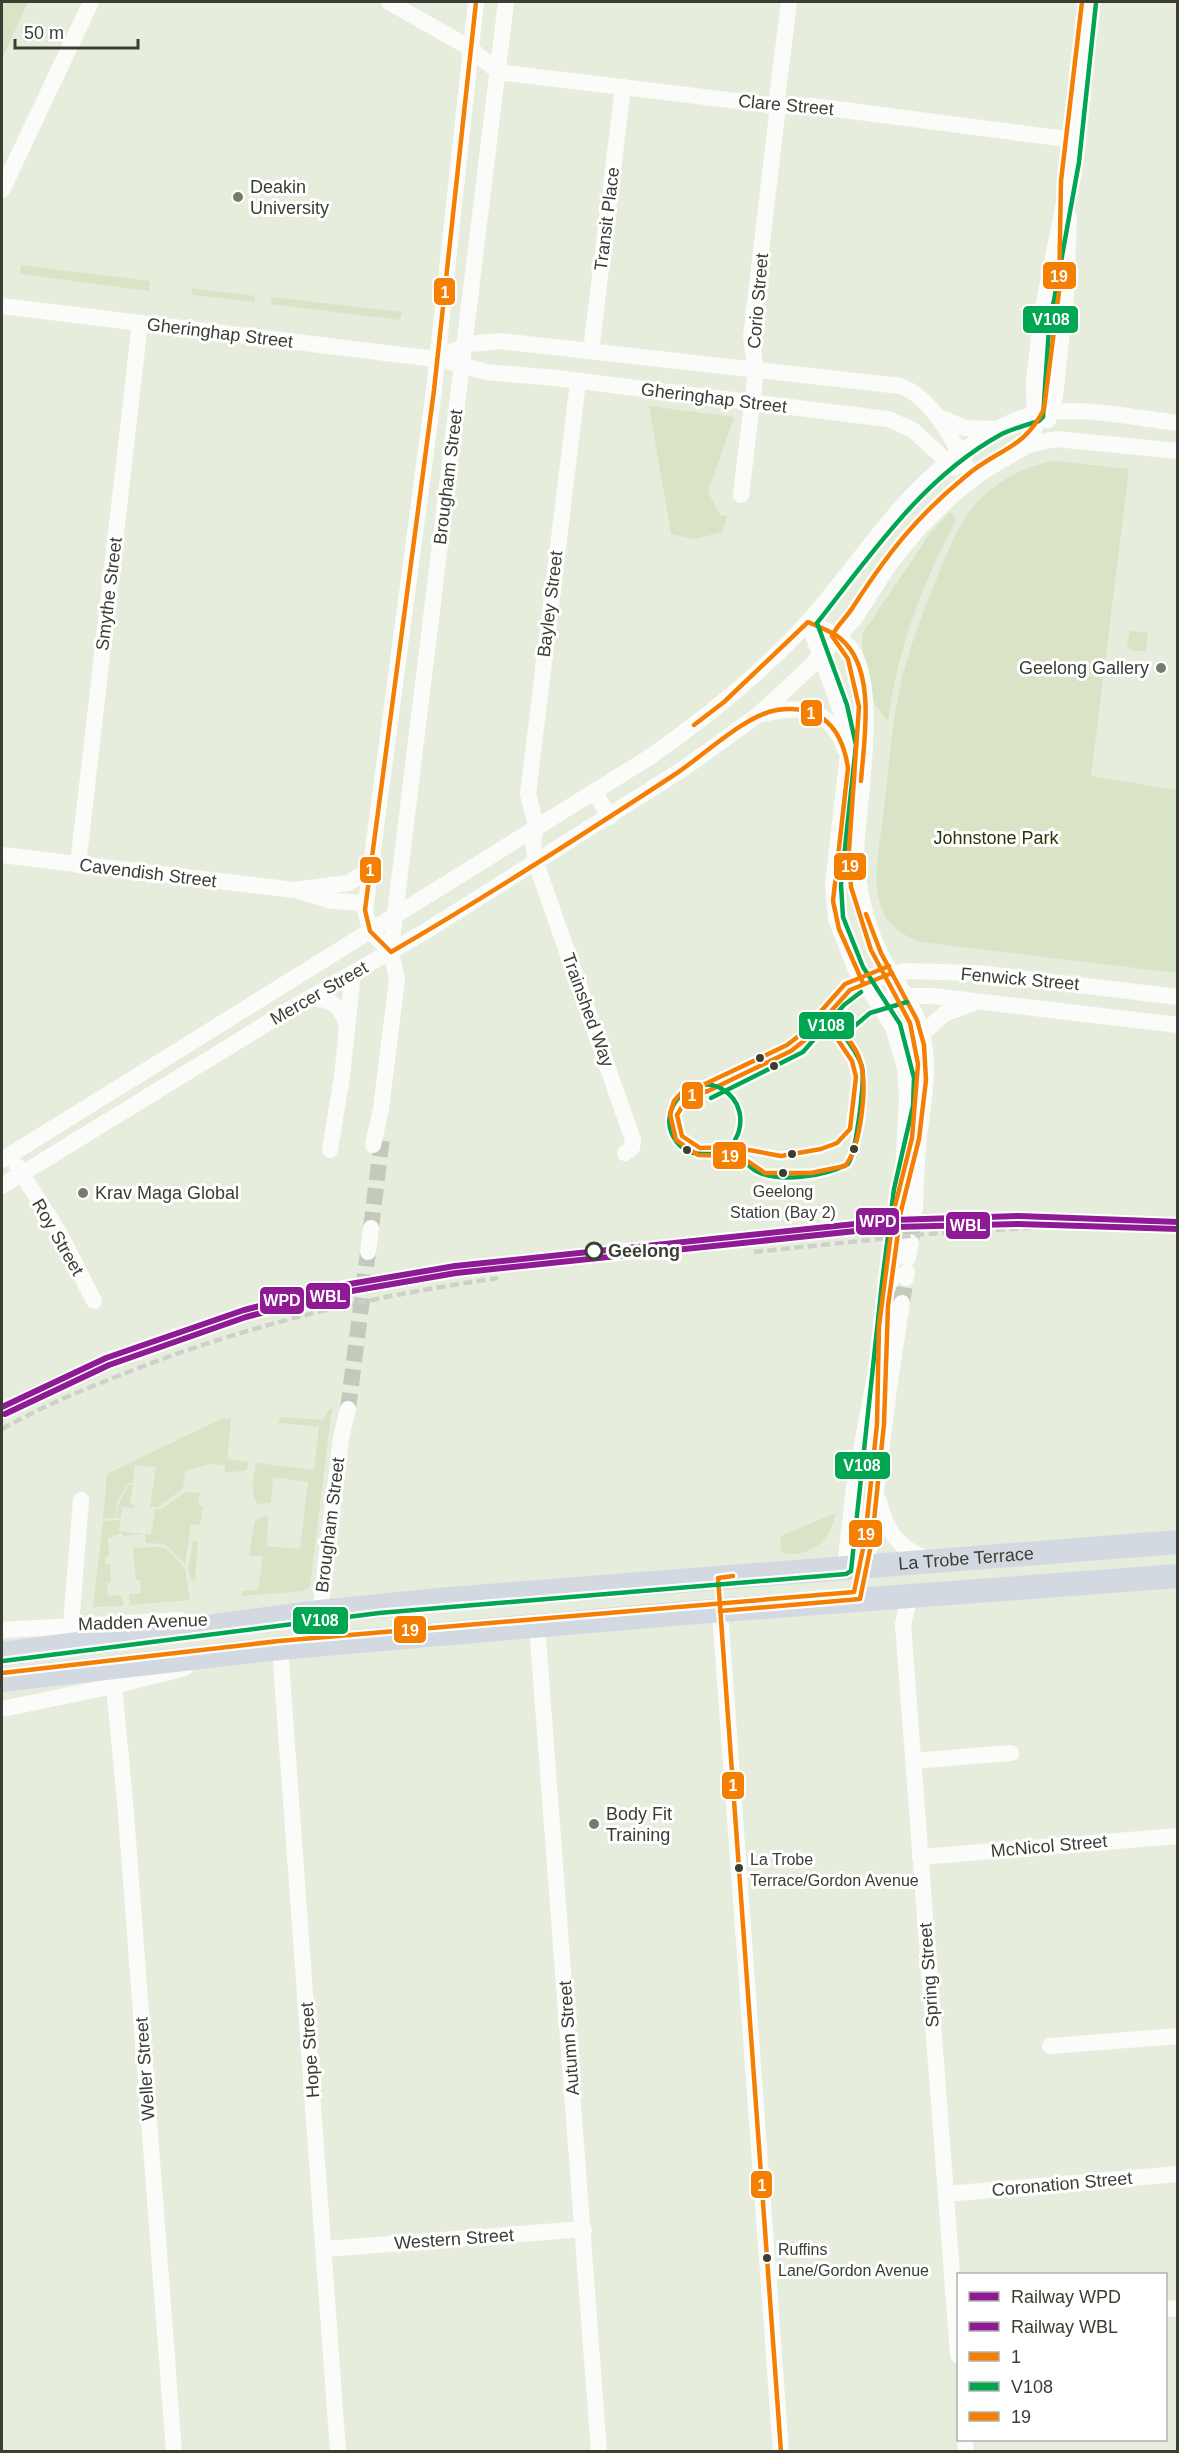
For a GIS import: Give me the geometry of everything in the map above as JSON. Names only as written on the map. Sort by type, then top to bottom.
[{"type":"highway","name":"La Trobe Terrace","points":[[2,1654],[320,1612],[515,1593],[1178,1542]]},
{"type":"highway","points":[[856,1566],[860,1599]]},
{"type":"highway","name":"La Trobe Terrace","points":[[2,1680],[280,1648],[537,1625],[1178,1576]]},
{"type":"highway","points":[[718,1578],[720,1611]]},
{"type":"street","points":[[2,190],[91,2]]},
{"type":"street","points":[[389,2],[470,48],[498,72]]},
{"type":"street","name":"Brougham Street","points":[[370,931],[365,913],[366,903],[438,357],[476,2]]},
{"type":"street","name":"Brougham Street","points":[[377,1142],[397,979],[391,952],[395,915],[506,2]]},
{"type":"street","name":"Corio Street","points":[[741,495],[756,371],[751,337],[789,2]]},
{"type":"street","points":[[972,480],[1029,445],[1042,430],[1043,413],[1066,293],[1068,182],[1089,2]]},
{"type":"street","name":"Clare Street","points":[[498,72],[777,106],[813,106],[1074,140]]},
{"type":"street","name":"Transit Place","points":[[591,351],[623,87]]},
{"type":"street","name":"Gheringhap Street","points":[[2,306],[438,357],[460,366],[486,372],[752,402],[894,421],[913,430],[953,458],[972,480]]},
{"type":"street","name":"Smythe Street","points":[[78,865],[140,323]]},
{"type":"street","name":"Gheringhap Street","points":[[438,357],[463,346],[500,341],[900,386],[911,392],[935,414],[965,428],[997,429]]},
{"type":"street","name":"Bayley Street","points":[[536,863],[533,843],[536,826],[528,792],[578,382]]},
{"type":"street","name":"Gheringhap Street","points":[[953,458],[1013,421],[1043,413],[1079,411],[1178,423]]},
{"type":"street","name":"Gheringhap Street","points":[[935,414],[953,458]]},
{"type":"street","points":[[1029,445],[1056,439],[1076,439],[1178,451]]},
{"type":"street","name":"Mercer Street","points":[[6,1158],[645,760],[698,723],[808,622],[887,521],[925,480],[953,458]]},
{"type":"street","name":"Mercer Street","points":[[2,1186],[309,999],[391,952],[683,770],[758,715],[839,638],[904,545],[936,511],[972,480]]},
{"type":"street","points":[[808,622],[839,638],[855,655],[867,706],[855,851],[858,885],[873,935],[906,996],[922,1034],[926,1080],[919,1139],[915,1210]]},
{"type":"street","points":[[808,622],[848,734],[848,768],[833,901],[839,928],[863,983],[877,1000],[893,1027],[906,1078],[901,1211],[919,1139]]},
{"type":"street","points":[[758,715],[790,709],[818,714],[836,731],[845,750],[848,768]]},
{"type":"street","points":[[594,790],[610,817]]},
{"type":"street","name":"Cavendish Street","points":[[2,855],[295,890],[317,898],[366,903]]},
{"type":"street","name":"Trainshed Way","points":[[536,863],[633,1140],[632,1148],[625,1153]]},
{"type":"street","name":"Cavendish Street","points":[[295,890],[348,883],[370,870]]},
{"type":"street","points":[[370,931],[391,952]]},
{"type":"street","name":"Fenwick Street","points":[[863,983],[892,973],[913,971],[979,973],[1178,997]]},
{"type":"street","points":[[330,1150],[348,1033],[353,973]]},
{"type":"street","name":"Fenwick Street","points":[[877,1000],[906,996],[986,1002],[1178,1025]]},
{"type":"street","points":[[309,999],[325,1000],[337,1007],[342,1014],[348,1033]]},
{"type":"street","name":"Fenwick Street","points":[[922,1034],[949,1012],[986,1002]]},
{"type":"street","name":"Roy Street","points":[[6,1158],[21,1174],[60,1234],[94,1301]]},
{"type":"street","points":[[363,1253],[366,1230]]},
{"type":"street","points":[[895,1305],[877,1485],[856,1566],[854,1488],[886,1327],[895,1305]]},
{"type":"street","points":[[884,1424],[886,1327]]},
{"type":"street","name":"Brougham Street","points":[[320,1612],[344,1409]]},
{"type":"street","points":[[877,1485],[881,1509],[895,1540],[914,1554],[936,1560]]},
{"type":"street","points":[[71,1625],[81,1500]]},
{"type":"street","name":"Spring Street","points":[[910,1596],[903,1624],[957,2319]]},
{"type":"street","points":[[720,1611],[781,2451]]},
{"type":"street","name":"Madden Avenue","points":[[2,1630],[320,1612]]},
{"type":"street","name":"Autumn Street","points":[[537,1625],[599,2451]]},
{"type":"street","name":"Hope Street","points":[[280,1648],[338,2451]]},
{"type":"street","points":[[2,1709],[114,1686],[250,1652]]},
{"type":"street","name":"Weller Street","points":[[114,1686],[125,1801],[174,2451]]},
{"type":"street","points":[[913,1761],[1011,1753]]},
{"type":"street","name":"McNicol Street","points":[[920,1857],[1178,1836]]},
{"type":"street","points":[[1050,2046],[1178,2036]]},
{"type":"street","name":"Coronation Street","points":[[946,2194],[1178,2174]]},
{"type":"street","name":"Western Street","points":[[325,2249],[584,2229]]},
{"type":"green space","points":[[2,2],[28,2],[2,59]]},
{"type":"green space","points":[[21,265],[150,281],[149,291],[20,274]]},
{"type":"green space","points":[[192,288],[255,296],[254,302],[192,295]]},
{"type":"green space","points":[[272,297],[402,312],[400,320],[271,304]]},
{"type":"green space","points":[[649,406],[734,417],[708,492],[720,515],[727,516],[722,532],[695,539],[671,534]]},
{"type":"green space","name":"Johnstone Park","points":[[1053,461],[1129,469],[1091,776],[1177,790],[1177,973],[921,942],[910,938],[894,927],[883,912],[879,901],[877,865],[895,713],[907,661],[930,594],[955,535],[977,503],[1006,479],[1029,468]]},
{"type":"green space","points":[[950,512],[956,520],[932,569],[913,618],[898,669],[888,722],[873,701],[862,647],[863,633],[929,535]]},
{"type":"green space","points":[[1130,631],[1148,633],[1146,651],[1133,651],[1127,645]]},
{"type":"green space","points":[[332,1408],[310,1587],[304,1591],[241,1596],[243,1591],[258,1590],[263,1557],[249,1555],[255,1521],[265,1516],[268,1518],[267,1546],[300,1549],[308,1482],[273,1477],[271,1503],[258,1504],[253,1490],[256,1463],[314,1470],[319,1427],[278,1423],[281,1417],[324,1420],[327,1411]]},
{"type":"green space","points":[[223,1418],[231,1419],[227,1459],[249,1462],[246,1471],[225,1472],[225,1465],[210,1464],[185,1471],[183,1489],[158,1507],[150,1507],[156,1467],[135,1465],[133,1483],[127,1484],[117,1502],[115,1518],[103,1519],[107,1474]]},
{"type":"green space","points":[[128,1485],[133,1485],[130,1504],[135,1505],[134,1508],[122,1507],[121,1518],[116,1518],[119,1503]]},
{"type":"green space","points":[[185,1492],[200,1493],[198,1505],[203,1506],[200,1525],[191,1524],[185,1564],[165,1544],[146,1543],[145,1534],[151,1535],[155,1511],[152,1510],[163,1508]]},
{"type":"green space","points":[[835,1513],[829,1532],[817,1546],[800,1553],[781,1552],[780,1538],[783,1535]]},
{"type":"green space","points":[[120,1520],[119,1531],[144,1534],[123,1536],[122,1533],[108,1538],[109,1556],[105,1557],[105,1564],[110,1564],[111,1582],[107,1583],[108,1596],[121,1595],[124,1606],[93,1607],[103,1521]]},
{"type":"green space","points":[[193,1541],[198,1541],[195,1580],[191,1579],[188,1570]]},
{"type":"green space","points":[[161,1547],[168,1550],[185,1569],[190,1600],[130,1605],[129,1594],[141,1593],[140,1580],[136,1580],[133,1548]]},
{"type":"tunnel","points":[[371,1228],[382,1138]]},
{"type":"tunnel","points":[[911,1242],[915,1210]]},
{"type":"tunnel","points":[[897,1244],[901,1211]]},
{"type":"tunnel","points":[[348,1409],[368,1252]]},
{"type":"tunnel","points":[[902,1303],[906,1278]]},
{"type":"tunnel","points":[[888,1306],[892,1280]]},
{"type":"railway","points":[[754,1252],[927,1234],[1146,1221]]},
{"type":"railway","points":[[2,1429],[81,1391],[131,1371],[266,1325],[357,1303],[498,1278]]},
{"type":"rail line","name":"WPD","points":[[2,1407],[106,1358],[244,1310],[338,1286],[455,1266],[893,1220],[1019,1216],[1178,1222]]},
{"type":"rail line","name":"WBL","points":[[5,1414],[109,1365],[246,1317],[340,1293],[456,1273],[894,1227],[1019,1224],[1178,1229]]},
{"type":"transit line","name":"1","points":[[476,2],[434,390],[365,910],[370,931],[391,952],[604,821],[751,720],[765,713],[792,709],[817,715],[827,722],[841,741],[845,754],[848,768],[833,901],[839,929],[863,983]]},
{"type":"transit line","name":"19","points":[[2,1673],[279,1641],[854,1592],[865,1539],[877,1424],[879,1326],[894,1210],[912,1138],[918,1064],[910,1023],[871,950],[851,887],[849,850],[859,707],[848,659],[832,636],[891,553],[932,506],[977,467],[1019,441],[1036,423],[1044,409],[1059,292],[1061,181],[1082,2]]},
{"type":"transit line","name":"V108","points":[[3,1661],[379,1613],[846,1574],[851,1571],[894,1189],[913,1106],[914,1078],[900,1024],[863,967],[843,917],[841,885],[856,745],[847,705],[817,623],[878,545],[922,495],[946,473],[1000,435],[1039,421],[1043,417],[1049,328],[1079,162],[1096,3]]},
{"type":"transit line","name":"1","points":[[694,725],[724,702],[808,622],[841,639],[852,652],[860,668],[866,706],[861,781]]},
{"type":"transit line","name":"1","points":[[720,1611],[860,1599],[872,1540],[884,1424],[888,1306],[901,1211],[919,1139],[926,1080],[924,1045],[917,1020],[881,953],[866,914]]},
{"type":"transit line","name":"19","points":[[840,1029],[859,1057],[863,1084],[859,1130],[851,1157],[845,1166],[811,1173],[765,1173],[740,1156],[698,1155],[676,1140],[670,1114],[674,1101],[683,1091],[705,1084],[787,1045],[800,1035],[845,984],[889,966]]},
{"type":"transit line","name":"1","points":[[834,1034],[852,1061],[856,1077],[850,1129],[837,1143],[821,1149],[781,1156],[733,1147],[700,1148],[682,1136],[677,1115],[688,1097],[708,1091],[791,1051],[805,1040],[850,990],[892,973]]},
{"type":"transit line","name":"V108","points":[[711,1098],[803,1052],[844,1005],[861,992]]},
{"type":"transit line","name":"V108","points":[[735,1140],[740,1126],[739,1112],[733,1099],[722,1089],[710,1085],[699,1085],[679,1097],[673,1107],[670,1129],[676,1141],[689,1152],[735,1156],[758,1172],[779,1177],[816,1175],[848,1164],[857,1132],[863,1075],[859,1058],[844,1035],[870,1013],[907,1002]]},
{"type":"transit line","name":"1","points":[[733,1576],[718,1578],[781,2452]]},
{"type":"place","name":"Deakin University","points":[[238,197]]},
{"type":"place","name":"Geelong Gallery","points":[[1161,668]]},
{"type":"place","name":"Geelong Station (Bay 2)","points":[[783,1173]]},
{"type":"place","name":"Krav Maga Global","points":[[83,1193]]},
{"type":"place","name":"Geelong","points":[[594,1251]]},
{"type":"place","name":"Body Fit Training","points":[[594,1824]]},
{"type":"place","name":"La Trobe Terrace/Gordon Avenue","points":[[739,1868]]},
{"type":"place","name":"Ruffins Lane/Gordon Avenue","points":[[767,2258]]}]
